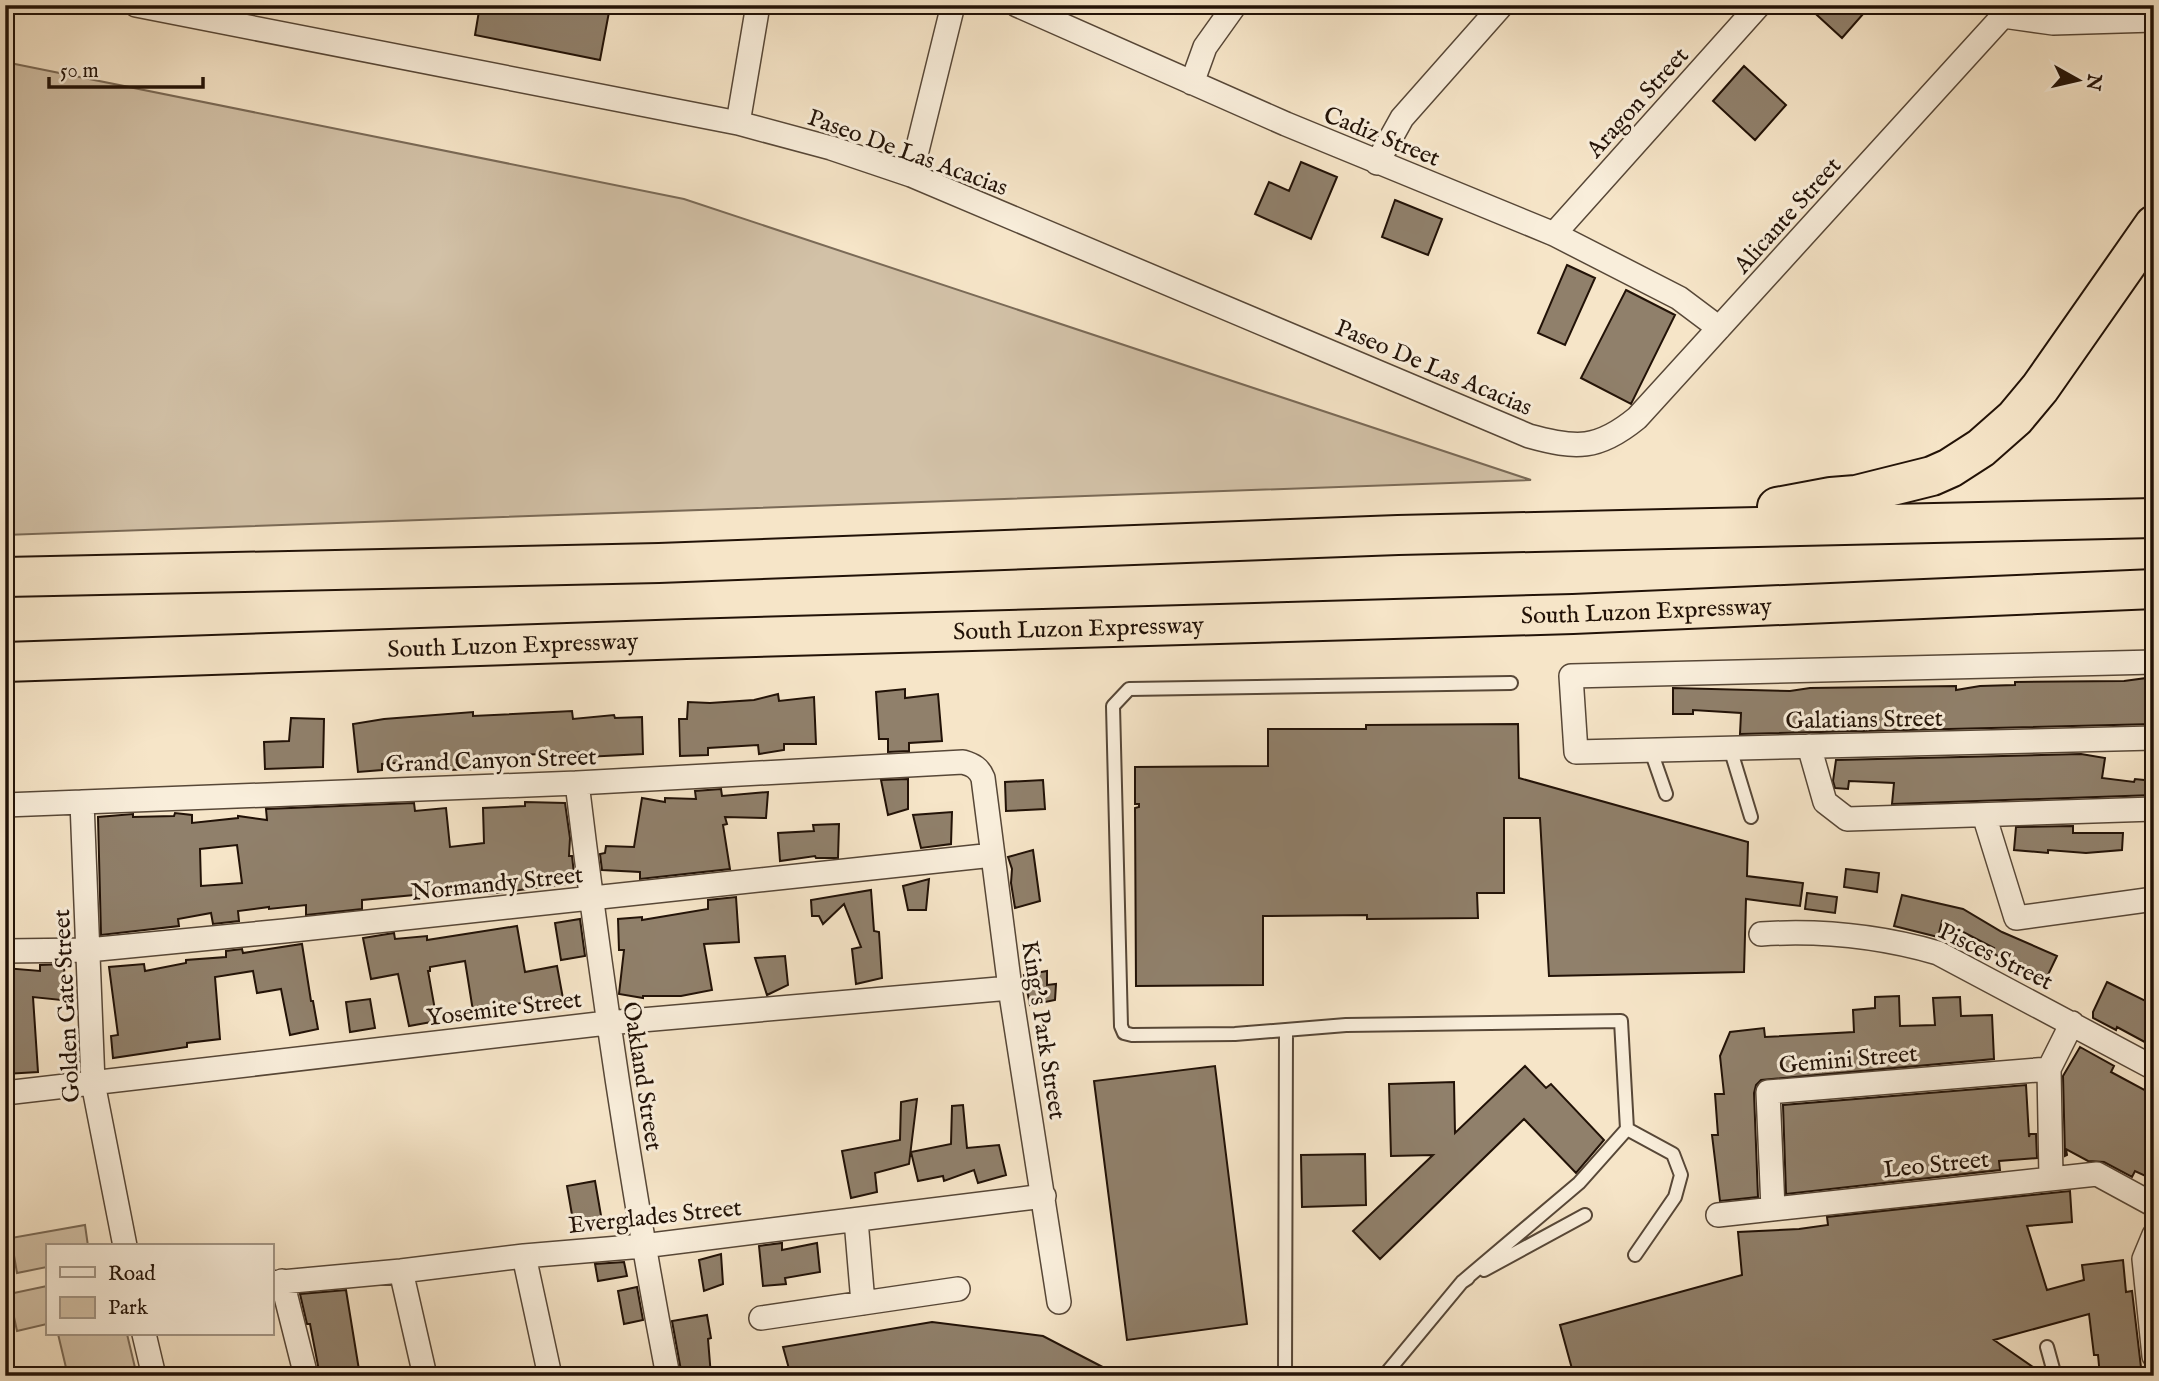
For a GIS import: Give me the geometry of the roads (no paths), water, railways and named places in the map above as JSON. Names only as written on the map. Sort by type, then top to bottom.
[{"type":"highway","points":[[1672,528],[1736,511],[1856,495],[1932,476],[1966,459],[1998,435],[2032,398],[2154,225]]},
{"type":"highway","points":[[5,577],[659,563],[1357,537],[2154,518]]},
{"type":"highway","name":"South Luzon Expressway","points":[[5,662],[672,639],[1573,614],[2143,592]]},
{"type":"street","name":"Paseo De Las Acacias","points":[[136,5],[738,123],[831,148],[911,176],[1529,436],[1560,445],[1589,444]]},
{"type":"street","points":[[738,123],[758,5]]},
{"type":"street","points":[[911,176],[953,5]]},
{"type":"street","name":"Cadiz Street","points":[[1017,5],[1377,163],[1554,234],[1679,298],[1719,328]]},
{"type":"street","points":[[1192,83],[1205,47],[1235,5]]},
{"type":"street","points":[[1377,163],[1402,118],[1502,5]]},
{"type":"street","name":"Aragon Street","points":[[1554,234],[1759,5]]},
{"type":"street","points":[[2008,11],[2053,23],[2154,20]]},
{"type":"street","name":"Alicante Street","points":[[1589,444],[1617,435],[1637,418],[2008,11]]},
{"type":"street","name":"Galatians Street","points":[[2154,662],[1572,676],[1576,752],[2154,738]]},
{"type":"street","points":[[1809,746],[1825,802],[1847,819],[2154,809]]},
{"type":"street","name":"Grand Canyon Street","points":[[5,805],[577,783],[964,762],[977,768]]},
{"type":"street","name":"King's Park Street","points":[[977,768],[983,778],[1010,988],[1059,1302]]},
{"type":"street","name":"Oakland Street","points":[[577,783],[607,1023],[643,1246],[668,1376]]},
{"type":"street","name":"Golden Gate Street","points":[[82,802],[93,1083],[125,1244]]},
{"type":"street","points":[[1984,815],[2016,918],[2154,899]]},
{"type":"street","name":"Normandy Street","points":[[5,951],[88,950],[591,900],[993,855]]},
{"type":"street","name":"Pisces Street","points":[[1761,934],[1804,931],[1865,936],[1938,953],[2154,1068]]},
{"type":"street","name":"Yosemite Street","points":[[5,1093],[607,1023],[1010,988]]},
{"type":"street","points":[[2051,1178],[2049,1069],[2072,1023]]},
{"type":"street","name":"Gemini Street","points":[[1773,1209],[1768,1092],[2049,1069]]},
{"type":"street","name":"Leo Street","points":[[1718,1215],[2097,1174],[2154,1205]]},
{"type":"street","name":"Everglades Street","points":[[277,1282],[643,1246],[1044,1196]]},
{"type":"street","points":[[856,1220],[863,1303]]},
{"type":"street","points":[[2154,1235],[2144,1259],[2154,1356]]},
{"type":"street","points":[[524,1256],[551,1376]]},
{"type":"street","points":[[401,1271],[425,1376]]},
{"type":"street","points":[[277,1282],[306,1376]]},
{"type":"street","points":[[761,1318],[958,1289]]},
{"type":"street","points":[[144,1336],[154,1376]]},
{"type":"lane","points":[[1384,1376],[1462,1282],[1578,1183],[1627,1129],[1620,1021],[1346,1025],[1235,1034],[1124,1033],[1121,1026],[1113,706],[1129,689],[1511,684]]},
{"type":"lane","points":[[1730,748],[1751,817]]},
{"type":"lane","points":[[1651,751],[1666,794]]},
{"type":"lane","points":[[1285,1376],[1286,1030]]},
{"type":"lane","points":[[1627,1129],[1673,1154],[1681,1175],[1675,1197],[1635,1255]]},
{"type":"lane","points":[[1462,1282],[1585,1215]]},
{"type":"lane","points":[[2047,1347],[2054,1376]]}]
